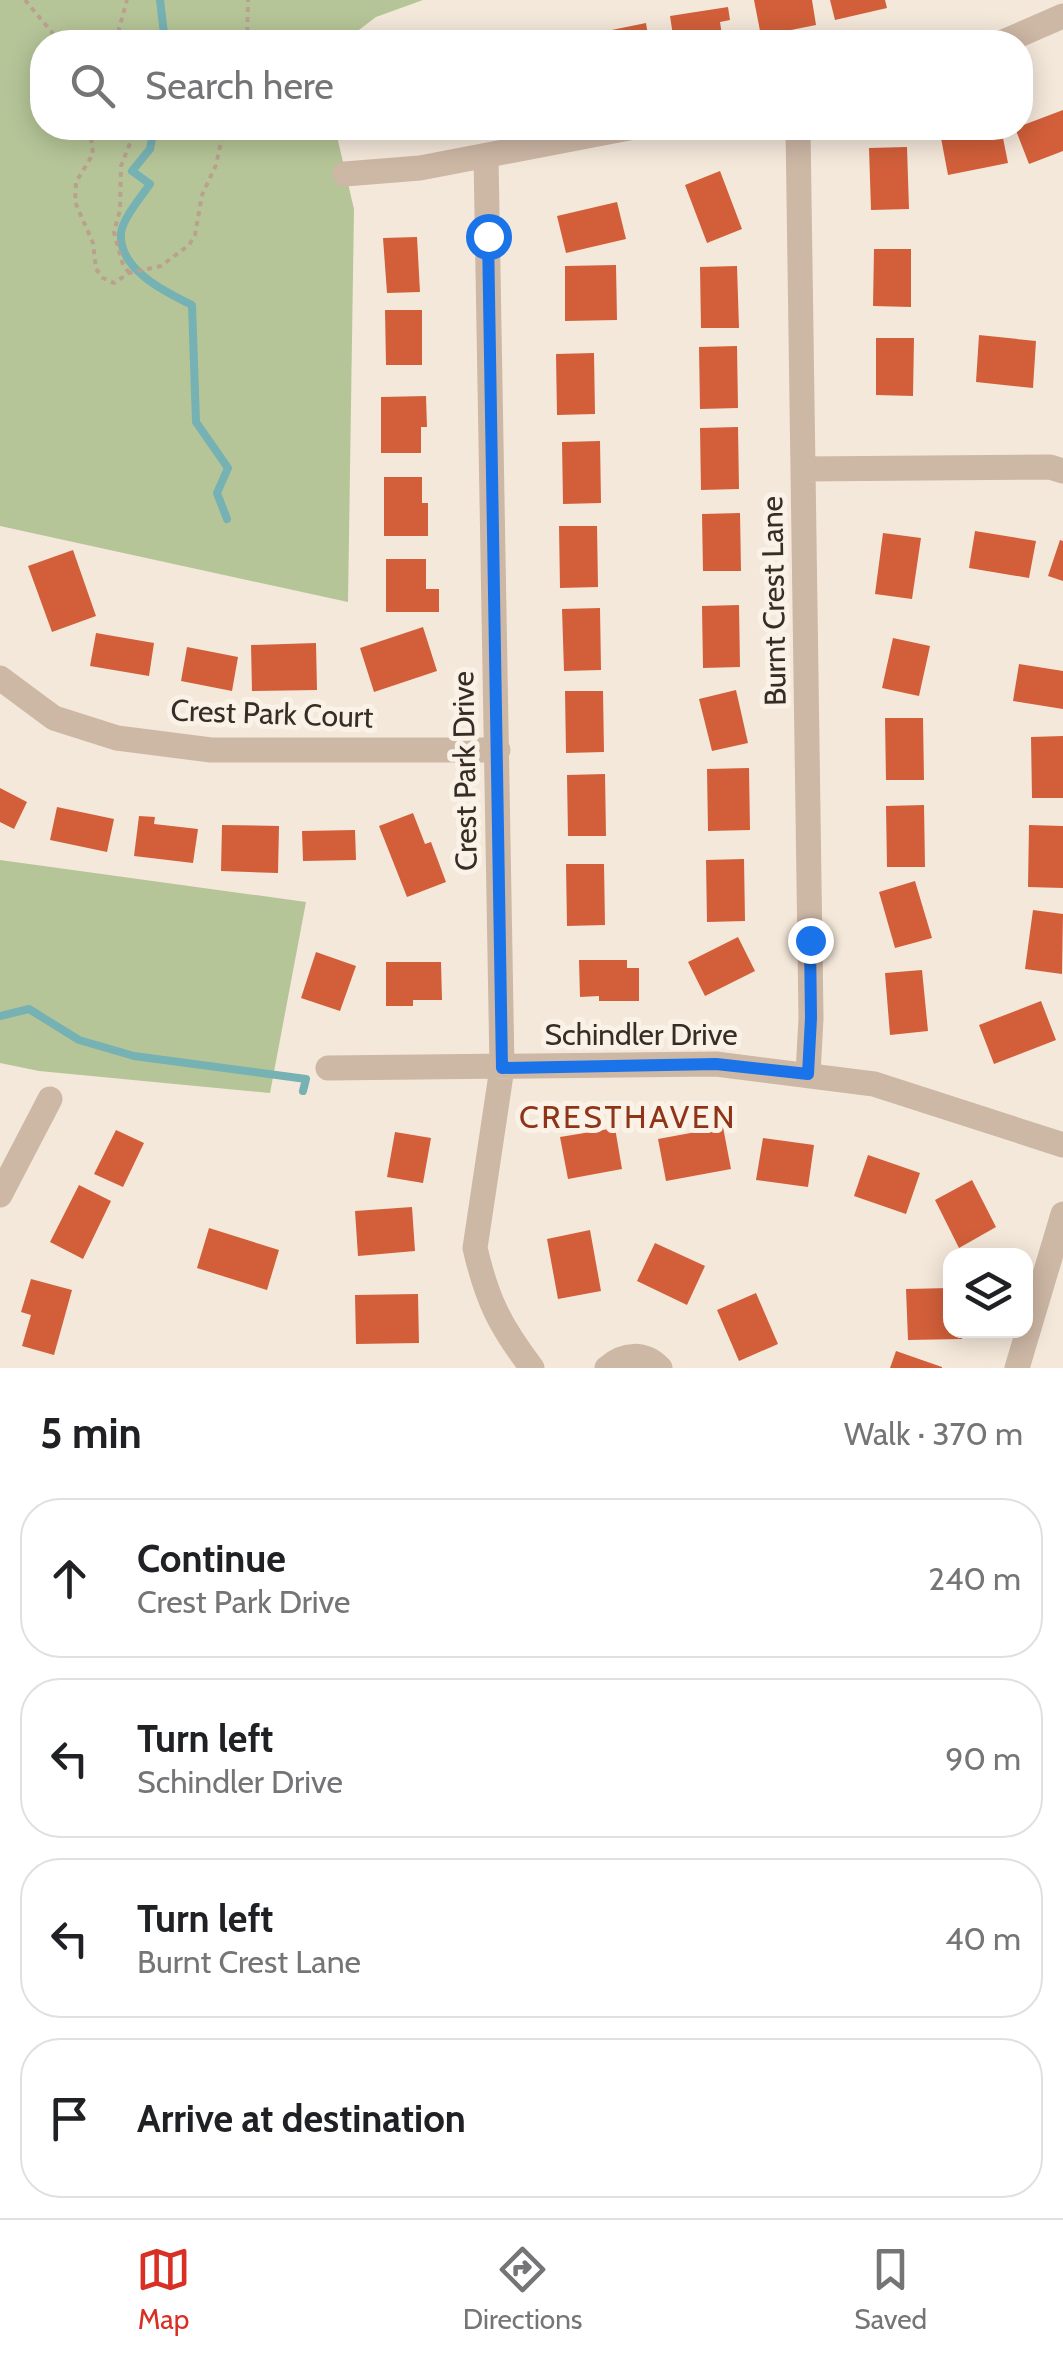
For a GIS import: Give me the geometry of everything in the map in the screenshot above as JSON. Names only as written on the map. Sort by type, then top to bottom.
[{"type":"street","points":[[1031,30],[1063,16]]},
{"type":"street","points":[[345,174],[420,168],[570,140]]},
{"type":"street","name":"Burnt Crest Lane","points":[[798,140],[811,1018],[808,1074]]},
{"type":"street","name":"Crest Park Drive","points":[[486,157],[502,1068],[475,1248],[502,1329],[532,1368]]},
{"type":"street","points":[[804,469],[1050,467],[1063,471]]},
{"type":"street","name":"Crest Park Court","points":[[0,678],[54,718],[118,738],[211,750],[498,750]]},
{"type":"street","name":"Schindler Drive","points":[[328,1068],[716,1064],[874,1084],[1063,1145]]},
{"type":"street","points":[[0,1195],[50,1099]]},
{"type":"street","points":[[1017,1368],[1063,1214]]},
{"type":"street","points":[[607,1368],[620,1358],[632,1356],[643,1357],[660,1368]]},
{"type":"path","points":[[25,0],[50,30]]},
{"type":"path","points":[[119,30],[126,0]]},
{"type":"path","points":[[247,30],[248,0]]},
{"type":"path","points":[[91,140],[93,154],[76,182],[75,202],[94,244],[96,269],[114,283],[129,273],[162,266],[189,246],[221,140]]},
{"type":"path","points":[[129,273],[114,232],[121,197],[121,166],[131,140]]},
{"type":"green space","points":[[0,0],[423,0],[376,17],[359,30],[30,30],[30,140],[338,140],[354,209],[348,602],[0,526]]},
{"type":"green space","points":[[0,860],[306,902],[270,1093],[39,1071],[0,1063]]},
{"type":"building","points":[[754,0],[812,0],[816,25],[760,30]]},
{"type":"building","points":[[830,0],[885,0],[887,8],[835,20]]},
{"type":"building","points":[[728,7],[730,20],[720,22],[721,30],[672,30],[670,16]]},
{"type":"building","points":[[646,23],[647,30],[612,30]]},
{"type":"building","points":[[1063,110],[1063,151],[1029,164],[1020,140],[1033,140],[1033,121]]},
{"type":"building","points":[[941,140],[1003,140],[1008,163],[948,175]]},
{"type":"building","points":[[907,147],[909,209],[871,210],[869,148]]},
{"type":"building","points":[[720,171],[742,229],[707,243],[685,185]]},
{"type":"building","points":[[617,202],[626,239],[566,253],[557,216]]},
{"type":"building","points":[[417,237],[420,292],[387,293],[383,238]]},
{"type":"building","points":[[874,249],[911,249],[911,307],[873,306]]},
{"type":"building","points":[[616,265],[617,320],[565,321],[565,266]]},
{"type":"building","points":[[737,266],[739,328],[701,328],[700,267]]},
{"type":"building","points":[[385,310],[422,310],[422,365],[386,365]]},
{"type":"building","points":[[979,335],[1036,341],[1033,388],[976,382]]},
{"type":"building","points":[[876,338],[914,338],[913,396],[876,395]]},
{"type":"building","points":[[737,346],[738,408],[700,409],[699,347]]},
{"type":"building","points":[[594,353],[595,414],[557,415],[556,354]]},
{"type":"building","points":[[426,396],[427,427],[421,427],[421,453],[381,453],[381,397]]},
{"type":"building","points":[[738,427],[739,489],[701,490],[700,428]]},
{"type":"building","points":[[600,441],[601,503],[563,504],[562,442]]},
{"type":"building","points":[[384,477],[422,477],[422,503],[428,503],[428,536],[384,536]]},
{"type":"building","points":[[740,513],[741,571],[703,571],[702,514]]},
{"type":"building","points":[[559,526],[597,526],[598,587],[560,588]]},
{"type":"building","points":[[975,531],[1036,541],[1029,578],[969,568]]},
{"type":"building","points":[[883,533],[921,538],[912,599],[875,594]]},
{"type":"building","points":[[1060,540],[1063,541],[1063,581],[1048,576]]},
{"type":"building","points":[[73,550],[96,616],[52,632],[28,566]]},
{"type":"building","points":[[386,559],[426,559],[426,589],[439,589],[439,612],[386,612]]},
{"type":"building","points":[[739,605],[740,667],[703,668],[702,606]]},
{"type":"building","points":[[600,608],[601,670],[564,671],[562,609]]},
{"type":"building","points":[[423,627],[437,671],[374,692],[360,648]]},
{"type":"building","points":[[96,633],[154,643],[149,676],[90,666]]},
{"type":"building","points":[[893,638],[930,646],[919,696],[882,688]]},
{"type":"building","points":[[316,643],[317,690],[252,691],[251,645]]},
{"type":"building","points":[[187,647],[238,657],[232,691],[181,681]]},
{"type":"building","points":[[1019,664],[1063,671],[1063,709],[1013,701]]},
{"type":"building","points":[[736,690],[748,743],[712,751],[699,699]]},
{"type":"building","points":[[565,691],[603,691],[604,752],[566,753]]},
{"type":"building","points":[[885,718],[923,718],[924,780],[886,780]]},
{"type":"building","points":[[1063,736],[1063,798],[1032,798],[1031,737]]},
{"type":"building","points":[[749,768],[750,830],[708,831],[707,769]]},
{"type":"building","points":[[605,774],[606,836],[568,836],[567,775]]},
{"type":"building","points":[[0,788],[27,802],[14,829],[0,822]]},
{"type":"building","points":[[924,805],[925,867],[887,867],[886,806]]},
{"type":"building","points":[[57,807],[114,819],[107,852],[50,840]]},
{"type":"building","points":[[413,813],[425,844],[431,842],[446,882],[407,897],[379,826]]},
{"type":"building","points":[[139,816],[155,817],[154,824],[198,829],[193,863],[134,856]]},
{"type":"building","points":[[222,825],[279,826],[278,873],[221,871]]},
{"type":"building","points":[[1029,825],[1063,826],[1063,888],[1028,887]]},
{"type":"building","points":[[355,830],[356,860],[303,861],[302,831]]},
{"type":"building","points":[[744,859],[745,921],[707,922],[706,860]]},
{"type":"building","points":[[566,864],[604,864],[605,925],[567,926]]},
{"type":"building","points":[[915,881],[932,938],[895,948],[879,892]]},
{"type":"building","points":[[1033,910],[1063,914],[1062,974],[1025,969]]},
{"type":"building","points":[[738,937],[755,971],[705,996],[688,962]]},
{"type":"building","points":[[316,952],[356,966],[340,1011],[301,998]]},
{"type":"building","points":[[579,960],[627,960],[627,968],[639,968],[639,1001],[580,997]]},
{"type":"building","points":[[386,962],[441,962],[442,1000],[413,1000],[413,1006],[386,1006]]},
{"type":"building","points":[[922,970],[928,1031],[890,1035],[885,973]]},
{"type":"building","points":[[1041,1001],[1056,1040],[994,1064],[979,1025]]},
{"type":"building","points":[[723,1127],[731,1169],[666,1181],[658,1139]]},
{"type":"building","points":[[615,1128],[622,1169],[568,1179],[560,1137]]},
{"type":"building","points":[[116,1130],[144,1143],[123,1187],[94,1174]]},
{"type":"building","points":[[395,1132],[431,1138],[423,1183],[387,1177]]},
{"type":"building","points":[[763,1138],[814,1145],[808,1187],[756,1180]]},
{"type":"building","points":[[868,1155],[920,1173],[906,1214],[854,1196]]},
{"type":"building","points":[[972,1180],[996,1227],[959,1248],[935,1200]]},
{"type":"building","points":[[79,1185],[111,1201],[83,1259],[50,1242]]},
{"type":"building","points":[[412,1207],[415,1251],[358,1256],[355,1211]]},
{"type":"building","points":[[209,1228],[279,1250],[267,1290],[197,1268]]},
{"type":"building","points":[[590,1230],[601,1291],[558,1299],[547,1239]]},
{"type":"building","points":[[655,1243],[705,1266],[687,1305],[637,1281]]},
{"type":"building","points":[[31,1279],[72,1290],[54,1355],[22,1346],[31,1315],[21,1312]]},
{"type":"building","points":[[943,1288],[943,1338],[962,1339],[908,1340],[906,1289]]},
{"type":"building","points":[[756,1293],[778,1344],[739,1361],[717,1310]]},
{"type":"building","points":[[418,1294],[419,1343],[356,1344],[355,1295]]},
{"type":"building","points":[[896,1351],[942,1367],[942,1368],[890,1368]]},
{"type":"waterway","points":[[160,0],[164,30]]},
{"type":"waterway","points":[[152,140],[150,149],[132,171],[150,184],[125,221],[122,246],[145,278],[192,305],[196,422],[228,468],[217,493],[227,519]]},
{"type":"waterway","points":[[0,1016],[29,1009],[79,1040],[134,1056],[306,1079],[303,1091]]},
{"type":"district","name":"CRESTHAVEN","points":[[628,1117]]},
{"type":"route","points":[[488,236],[502,1068],[716,1064],[808,1074],[810,940]]}]
